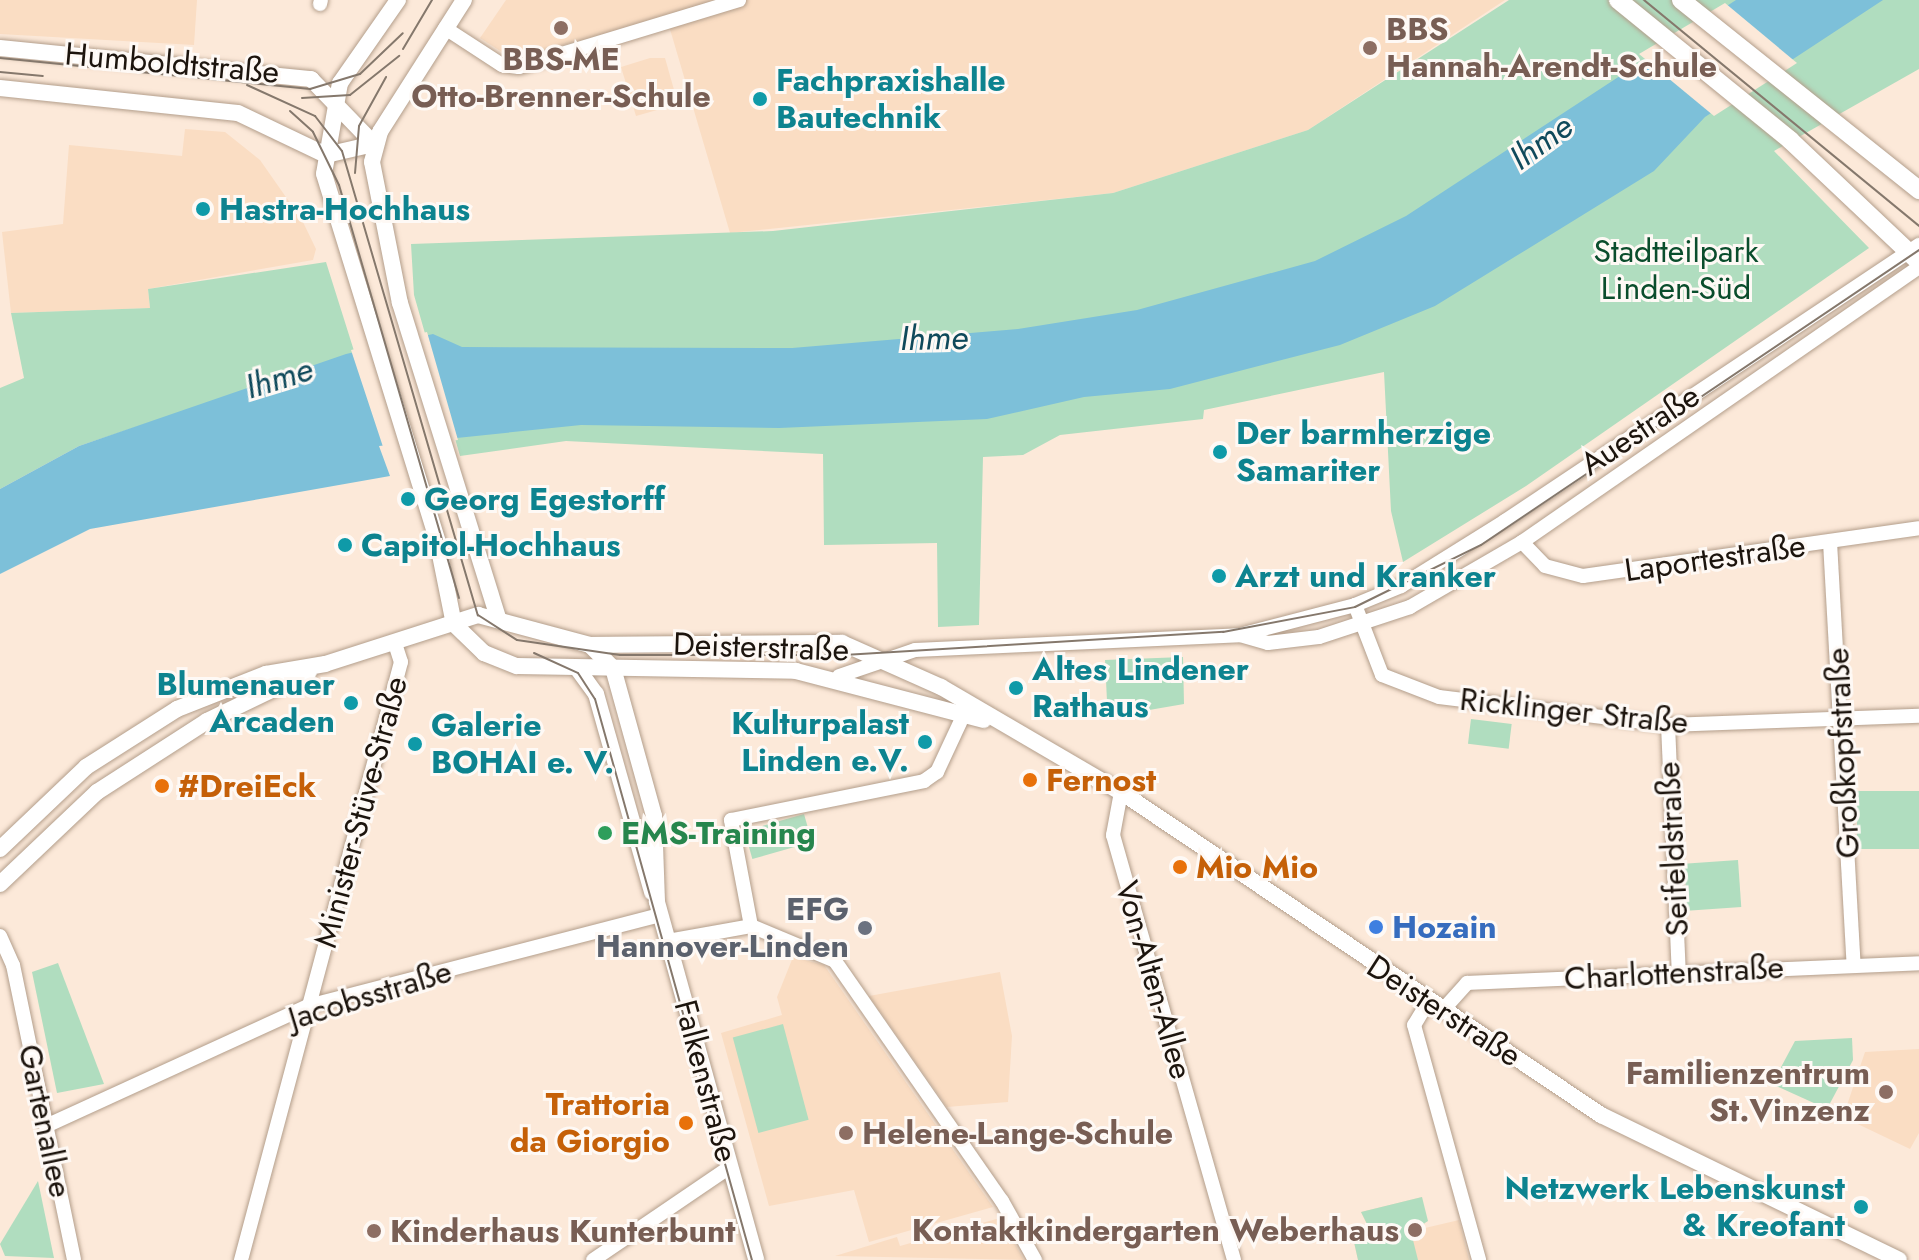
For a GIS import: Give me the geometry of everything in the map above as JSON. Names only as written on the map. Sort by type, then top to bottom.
[{"type":"main road","points":[[1618,0],[1790,140],[1916,256]]},
{"type":"main road","points":[[1681,0],[1822,116],[1919,190]]},
{"type":"street","points":[[398,0],[346,72],[336,99],[326,155],[326,188],[409,458],[454,624]]},
{"type":"street","points":[[464,0],[374,144],[391,259],[442,451],[498,618]]},
{"type":"street","points":[[445,28],[502,65],[519,67],[739,0]]},
{"type":"street","name":"Humboldtstraße","points":[[0,48],[298,75],[336,99],[374,144]]},
{"type":"street","name":"Humboldtstraße","points":[[0,88],[238,113],[326,155]]},
{"type":"street","points":[[326,155],[374,144]]},
{"type":"street","name":"Auestraße","points":[[1360,628],[1522,542],[1916,256]]},
{"type":"street","name":"Auestraße","points":[[1355,605],[1401,586],[1916,256]]},
{"type":"street","name":"Laportestraße","points":[[1522,542],[1545,566],[1583,576],[1919,528]]},
{"type":"street","name":"Großkopfstraße","points":[[1830,542],[1854,965]]},
{"type":"street","points":[[839,676],[915,650],[1240,635],[1355,605]]},
{"type":"street","name":"Ricklinger Straße","points":[[1355,605],[1360,628],[1376,667],[1406,689],[1668,725],[1919,716]]},
{"type":"street","points":[[0,849],[86,767],[177,709],[266,674],[325,664],[454,624],[498,618],[590,645]]},
{"type":"street","name":"Deisterstraße","points":[[454,624],[499,660],[582,669],[839,676],[1009,728]]},
{"type":"street","points":[[1240,635],[1268,643],[1360,628]]},
{"type":"street","name":"Minister-Stüve-Straße","points":[[241,1260],[401,662],[395,643]]},
{"type":"street","name":"Deisterstraße","points":[[590,645],[842,643],[885,660],[1121,792],[1601,1115],[1899,1260]]},
{"type":"street","name":"Falkenstraße","points":[[590,645],[613,668],[654,816],[659,908]]},
{"type":"street","points":[[0,884],[97,792],[158,751],[325,664]]},
{"type":"street","name":"Falkenstraße","points":[[582,669],[596,694],[659,908],[756,1260]]},
{"type":"street","points":[[751,926],[731,820],[924,781],[937,772],[964,714]]},
{"type":"street","name":"Seifeldstraße","points":[[1668,725],[1679,972]]},
{"type":"street","name":"Von-Alten-Allee","points":[[1121,792],[1113,835],[1234,1260]]},
{"type":"street","name":"Jacobsstraße","points":[[46,1126],[308,1006],[659,908]]},
{"type":"street","points":[[668,941],[751,926],[835,961],[1002,1201],[1035,1260]]},
{"type":"street","name":"Gartenallee","points":[[0,936],[46,1126],[72,1260]]},
{"type":"street","name":"Charlottenstraße","points":[[1435,1006],[1467,983],[1919,963]]},
{"type":"street","points":[[1435,1006],[1414,1025],[1479,1260]]},
{"type":"street","points":[[593,1260],[730,1167]]},
{"type":"shaded area","points":[[0,0],[197,0],[194,45],[0,34]]},
{"type":"shaded area","points":[[506,0],[1505,0],[1308,130],[1113,193],[730,233],[667,19],[511,58],[480,38]]},
{"type":"shaded area","points":[[650,58],[665,58],[678,104],[636,116],[621,67]]},
{"type":"shaded area","points":[[185,129],[225,132],[260,160],[302,220],[316,249],[313,260],[148,289],[150,308],[11,313],[2,232],[63,224],[69,145],[182,156]]},
{"type":"shaded area","name":"Helene-Lange-Schule","points":[[793,957],[824,965],[993,1207],[869,1242],[854,1190],[769,1206],[721,1033],[782,1015],[777,997]]},
{"type":"shaded area","points":[[1000,972],[1012,1036],[1008,1102],[947,1107],[869,996]]},
{"type":"shaded area","name":"Familienzentrum St.Vinzenz","points":[[1919,1049],[1919,1133],[1910,1149],[1843,1117],[1865,1052]]},
{"type":"shaded area","name":"Kontaktkindergarten Weberhaus","points":[[1422,1197],[1425,1228],[1459,1220],[1469,1260],[1358,1260],[1354,1243],[1371,1233],[1361,1212]]},
{"type":"shaded area","points":[[1000,1218],[1024,1260],[835,1256],[897,1237],[900,1246]]},
{"type":"green space","name":"Stadtteilpark Linden-Süd","points":[[1509,0],[1919,0],[1919,69],[1774,151],[1869,248],[1526,486],[1403,562],[1391,511],[1384,372],[1204,410],[1203,419],[1060,435],[1023,455],[983,457],[979,625],[938,627],[937,543],[824,545],[823,454],[566,441],[460,456],[414,295],[411,244],[773,231],[1113,193],[1308,130]]},
{"type":"green space","points":[[326,262],[355,354],[79,446],[0,489],[0,388],[24,378],[11,313],[150,308],[148,289]]},
{"type":"green space","points":[[1183,657],[1184,704],[1126,714],[1107,701],[1105,660]]},
{"type":"green space","points":[[1471,719],[1512,724],[1509,749],[1468,744]]},
{"type":"green space","points":[[1857,791],[1919,791],[1919,849],[1857,849]]},
{"type":"green space","points":[[804,814],[812,842],[752,859],[744,831]]},
{"type":"green space","points":[[1738,860],[1741,907],[1687,911],[1684,864]]},
{"type":"green space","points":[[58,963],[104,1084],[57,1093],[32,972]]},
{"type":"green space","points":[[783,1024],[809,1120],[758,1133],[733,1037]]},
{"type":"green space","points":[[1852,1038],[1853,1060],[1827,1109],[1772,1084],[1795,1041]]},
{"type":"green space","points":[[38,1181],[54,1258],[5,1256],[0,1244]]},
{"type":"green space","name":"Kontaktkindergarten Weberhaus","points":[[1422,1197],[1428,1221],[1411,1232],[1418,1260],[1358,1260],[1354,1242],[1371,1232],[1361,1212]]},
{"type":"water","name":"Ihme","points":[[1736,0],[1883,0],[1705,117],[1654,171],[1435,306],[1340,345],[1170,389],[1084,397],[987,419],[779,428],[581,425],[379,446],[390,476],[90,529],[0,574],[0,489],[79,446],[346,354],[433,334],[462,347],[792,348],[1018,329],[1137,310],[1315,261],[1406,216]]},
{"type":"pier","points":[[1725,3],[1797,63],[1714,116],[1639,54]]},
{"type":"pier","points":[[427,332],[458,440],[384,450],[351,350]]},
{"type":"tram line","points":[[403,49],[432,0]]},
{"type":"tram line","points":[[1644,0],[1919,226]]},
{"type":"tram line","points":[[0,58],[310,89],[360,74],[403,33]]},
{"type":"tram line","points":[[302,98],[350,95],[399,56]]},
{"type":"tram line","points":[[0,72],[43,76]]},
{"type":"tram line","points":[[355,173],[359,126],[386,77]]},
{"type":"tram line","points":[[247,85],[315,116],[342,151],[478,615],[517,640],[620,655],[844,655],[1223,632],[1355,607],[1481,545],[1919,250]]},
{"type":"tram line","points":[[290,111],[313,132],[339,185],[459,598]]},
{"type":"tram line","points":[[534,653],[578,673],[595,699],[752,1260]]},
{"type":"place","name":"BBS-ME Otto-Brenner-Schule","points":[[561,28]]},
{"type":"place","name":"BBS Hannah-Arendt-Schule","points":[[1370,48]]},
{"type":"place","name":"Fachpraxishalle Bautechnik","points":[[760,99]]},
{"type":"place","name":"Hastra-Hochhaus","points":[[203,209]]},
{"type":"place","name":"Der barmherzige Samariter","points":[[1220,452]]},
{"type":"place","name":"Georg Egestorff","points":[[408,499]]},
{"type":"place","name":"Capitol-Hochhaus","points":[[345,545]]},
{"type":"place","name":"Arzt und Kranker","points":[[1219,576]]},
{"type":"place","name":"Altes Lindener Rathaus","points":[[1016,688]]},
{"type":"place","name":"Blumenauer Arcaden","points":[[351,703]]},
{"type":"place","name":"Kulturpalast Linden e.V.","points":[[925,742]]},
{"type":"place","name":"Galerie BOHAI e. V.","points":[[415,744]]},
{"type":"place","name":"Fernost","points":[[1030,780]]},
{"type":"place","name":"#DreiEck","points":[[162,786]]},
{"type":"place","name":"EMS-Training","points":[[605,833]]},
{"type":"place","name":"Mio Mio","points":[[1180,867]]},
{"type":"place","name":"Hozain","points":[[1376,927]]},
{"type":"place","name":"EFG Hannover-Linden","points":[[865,928]]},
{"type":"place","name":"Familienzentrum St.Vinzenz","points":[[1886,1092]]},
{"type":"place","name":"Trattoria da Giorgio","points":[[686,1123]]},
{"type":"place","name":"Helene-Lange-Schule","points":[[846,1133]]},
{"type":"place","name":"Netzwerk Lebenskunst & Kreofant","points":[[1861,1207]]},
{"type":"place","name":"Kontaktkindergarten Weberhaus","points":[[1415,1230]]},
{"type":"place","name":"Kinderhaus Kunterbunt","points":[[374,1231]]}]
